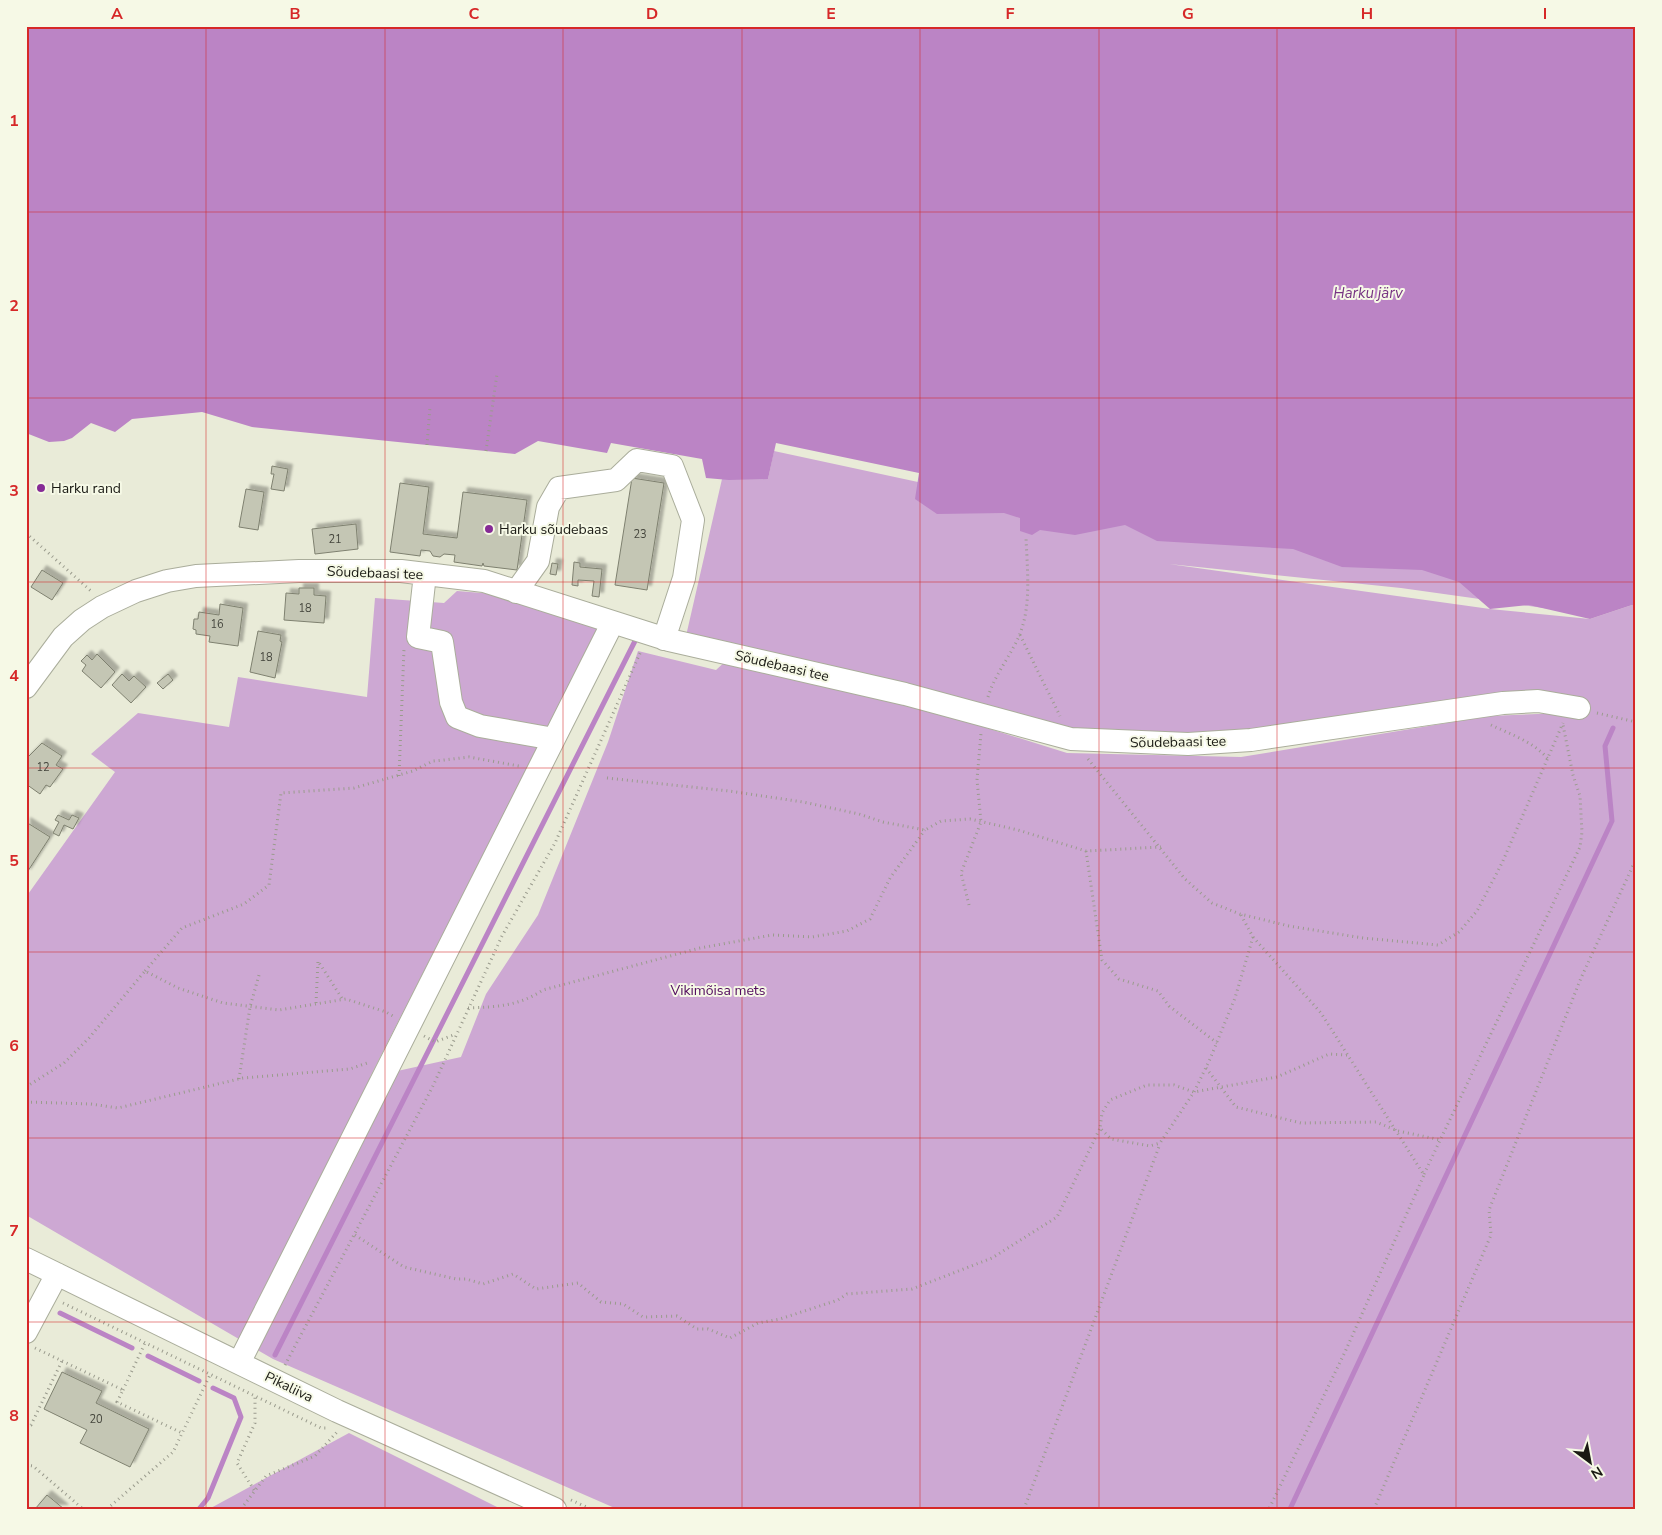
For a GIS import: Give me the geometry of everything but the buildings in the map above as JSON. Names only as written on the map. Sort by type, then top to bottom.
[{"type":"street","points":[[516,592],[538,561],[548,507],[559,488],[616,480],[637,460],[672,466],[693,520],[684,578],[656,637]]},
{"type":"street","name":"Sõudebaasi tee","points":[[26,686],[63,637],[82,620],[102,607],[136,591],[196,576],[299,571],[400,571],[484,581],[656,637],[904,694],[983,717],[1071,739],[1188,744],[1251,740],[1503,702],[1538,701],[1568,713]]},
{"type":"street","points":[[426,574],[418,638],[442,642],[451,702],[457,717],[480,726],[554,740]]},
{"type":"street","points":[[239,1363],[612,624]]},
{"type":"street","name":"Pikaliiva","points":[[26,1259],[337,1411],[555,1509]]},
{"type":"street","points":[[28,1339],[57,1274]]},
{"type":"path","points":[[486,451],[497,374]]},
{"type":"path","points":[[427,445],[430,407]]},
{"type":"path","points":[[26,533],[95,594],[102,607]]},
{"type":"path","points":[[969,905],[961,873],[981,822],[976,780],[983,717],[993,680],[1020,635],[1028,600],[1026,537]]},
{"type":"path","points":[[1020,635],[1071,739],[1161,847],[1185,879],[1212,903],[1240,914],[1313,930],[1438,945],[1459,932],[1477,911],[1502,863],[1568,713]]},
{"type":"path","points":[[283,1368],[432,1088],[502,936],[555,843],[656,637]]},
{"type":"path","points":[[400,776],[404,640],[418,638]]},
{"type":"path","points":[[1568,713],[1636,722]]},
{"type":"path","points":[[1269,1509],[1345,1352],[1424,1175],[1580,847],[1582,832],[1580,796],[1573,775],[1568,713]]},
{"type":"path","points":[[1486,722],[1530,744],[1542,752],[1548,759]]},
{"type":"path","points":[[26,1087],[64,1063],[89,1038],[182,928],[244,904],[269,885],[281,793],[354,788],[400,776],[433,761],[469,757],[538,770]]},
{"type":"path","points":[[607,778],[728,791],[804,802],[860,814],[883,822],[925,830]]},
{"type":"path","points":[[468,1008],[503,1007],[529,999],[543,990],[700,948],[772,935],[812,937],[847,931],[870,919],[890,878],[925,830],[941,821],[970,819],[1018,830],[1086,851],[1161,847]]},
{"type":"path","points":[[1086,851],[1102,960],[1118,979],[1158,991],[1169,1006],[1217,1043]]},
{"type":"path","points":[[1374,1509],[1491,1235],[1489,1210],[1581,978],[1636,859]]},
{"type":"path","points":[[1240,914],[1253,937],[1320,1013],[1398,1131],[1424,1175]]},
{"type":"path","points":[[1024,1509],[1160,1143],[1194,1092],[1206,1068],[1235,998],[1253,937]]},
{"type":"path","points":[[316,1003],[318,961],[343,1000]]},
{"type":"path","points":[[145,971],[178,988],[223,1003],[279,1010],[343,1000],[386,1012],[410,1027]]},
{"type":"path","points":[[239,1079],[250,1007],[259,975]]},
{"type":"path","points":[[430,1040],[435,1042],[456,1034]]},
{"type":"path","points":[[355,1235],[404,1267],[483,1284],[514,1274],[536,1289],[578,1284],[601,1302],[622,1304],[643,1317],[677,1316],[697,1329],[708,1329],[730,1338],[758,1323],[780,1319],[838,1300],[847,1294],[912,1289],[992,1258],[1058,1217],[1100,1128],[1102,1113],[1110,1100],[1147,1085],[1174,1085],[1194,1092],[1277,1077],[1329,1054],[1348,1055]]},
{"type":"path","points":[[26,1102],[91,1104],[118,1108],[239,1079],[350,1069],[367,1062],[391,1062]]},
{"type":"path","points":[[1206,1068],[1236,1107],[1301,1123],[1376,1122],[1398,1131],[1441,1140]]},
{"type":"path","points":[[1100,1128],[1110,1139],[1150,1146],[1160,1143]]},
{"type":"path","points":[[28,1339],[62,1361],[122,1390]]},
{"type":"path","points":[[145,1343],[117,1402],[182,1433]]},
{"type":"path","points":[[26,1427],[31,1425],[62,1361]]},
{"type":"path","points":[[107,1509],[173,1452],[210,1375]]},
{"type":"path","points":[[254,1490],[237,1463],[255,1423],[255,1397]]},
{"type":"path","points":[[241,1509],[266,1476],[315,1456],[342,1426]]},
{"type":"path","points":[[26,1465],[33,1466],[83,1509]]},
{"type":"green space","name":"Vikimõisa mets","points":[[774,451],[918,482],[920,473],[1076,461],[1586,614],[1401,588],[1169,564],[1490,609],[1590,619],[1632,605],[1636,608],[1636,1509],[617,1509],[273,1359],[26,1215],[26,897],[115,772],[91,754],[138,713],[229,727],[238,677],[367,697],[375,598],[444,603],[457,591],[494,594],[599,627],[370,1077],[461,1057],[486,994],[538,915],[608,742],[638,651],[716,670],[728,659],[945,715],[1067,753],[1241,757],[1489,716],[1565,713],[1570,697],[1321,725],[1189,737],[1069,730],[686,636],[722,479],[768,479]]},
{"type":"green space","points":[[349,1433],[501,1509],[209,1509]]},
{"type":"water","name":"Harku järv","points":[[26,26],[1636,26],[1636,608],[1632,605],[1590,619],[1529,605],[1490,609],[1459,582],[1422,570],[1342,567],[1293,549],[1157,541],[1125,525],[1075,535],[1040,530],[1032,535],[1020,531],[1020,518],[1004,513],[937,514],[915,499],[919,473],[776,443],[768,479],[729,480],[706,478],[702,459],[611,443],[607,453],[538,441],[515,454],[252,427],[202,412],[132,419],[115,432],[91,423],[72,438],[64,441],[49,442],[26,433]]},
{"type":"waterway","points":[[275,1355],[635,641]]},
{"type":"waterway","points":[[1290,1509],[1612,821],[1605,746],[1613,728]]},
{"type":"waterway","points":[[60,1313],[132,1348]]},
{"type":"waterway","points":[[148,1356],[199,1381]]},
{"type":"waterway","points":[[199,1509],[208,1498],[241,1417],[234,1398],[213,1388]]},
{"type":"place","name":"Harku rand","points":[[41,488]]},
{"type":"place","name":"Harku sõudebaas","points":[[489,529]]}]
